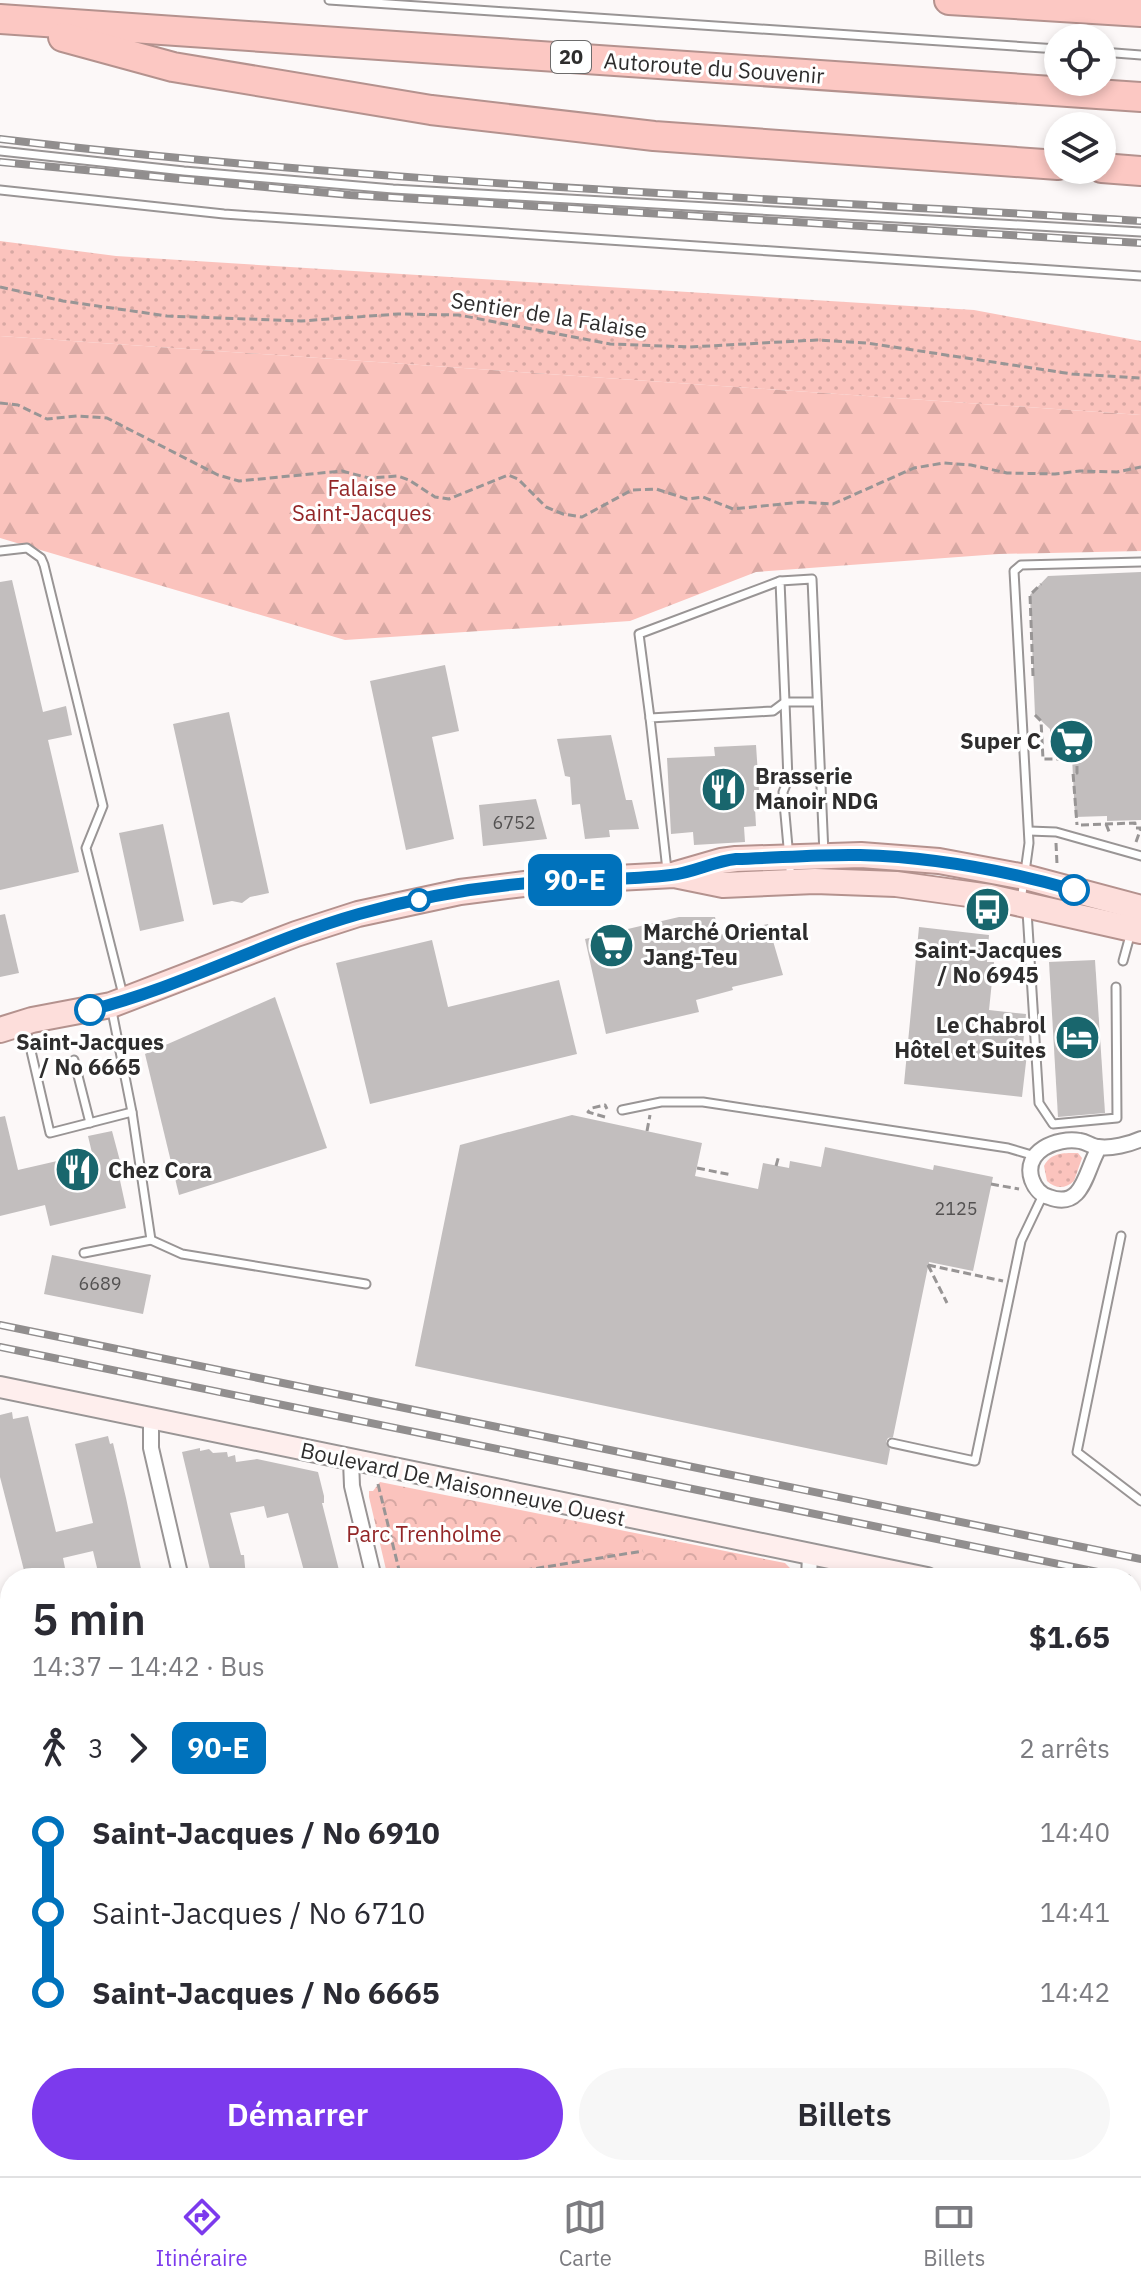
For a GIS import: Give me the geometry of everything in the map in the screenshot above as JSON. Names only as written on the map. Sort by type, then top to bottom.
[{"type":"highway","points":[[949,0],[1141,12]]},
{"type":"highway","points":[[0,19],[173,67],[418,109],[654,136],[1044,164]]},
{"type":"highway","name":"Autoroute du Souvenir","points":[[0,19],[1141,97]]},
{"type":"highway","points":[[1116,169],[1141,171]]},
{"type":"main road","points":[[790,870],[824,856],[861,855],[926,860],[1025,877],[1138,923]]},
{"type":"main road","points":[[0,1030],[118,1002],[296,934],[391,906],[501,886],[670,875],[721,861],[958,891],[1138,923]]},
{"type":"main road","points":[[0,1017],[28,1022]]},
{"type":"street","points":[[1099,1148],[1083,1187],[1077,1193],[1061,1200],[1043,1195],[1032,1181],[1035,1156],[1053,1143],[1080,1141],[1099,1148],[1141,1139]]},
{"type":"street","name":"Boulevard De Maisonneuve Ouest","points":[[0,1387],[876,1568]]},
{"type":"street","points":[[151,1420],[151,1448],[179,1568]]},
{"type":"street","points":[[351,1461],[352,1486],[372,1568]]},
{"type":"street","points":[[809,1568],[810,1555]]},
{"type":"lane","points":[[329,0],[1044,48]]},
{"type":"lane","points":[[1116,53],[1141,55]]},
{"type":"lane","points":[[0,151],[393,189],[1141,232]]},
{"type":"lane","points":[[0,190],[239,215],[1141,276]]},
{"type":"lane","points":[[0,551],[27,548],[41,558],[44,565],[103,806],[86,848],[118,1002],[151,1240]]},
{"type":"lane","points":[[1116,987],[1117,1118],[1053,1124],[1039,1103],[1023,904],[1029,831],[1014,571],[1021,565],[1141,562]]},
{"type":"lane","points":[[670,875],[639,634],[780,581],[812,579],[824,856]]},
{"type":"lane","points":[[780,581],[788,780],[783,792],[790,870]]},
{"type":"lane","points":[[650,718],[773,711],[785,702],[817,702]]},
{"type":"lane","points":[[1029,831],[1056,832],[1141,856]]},
{"type":"lane","points":[[1123,961],[1138,923]]},
{"type":"lane","points":[[28,1022],[50,1133],[132,1112]]},
{"type":"lane","points":[[74,1060],[90,1123]]},
{"type":"lane","points":[[618,1108],[661,1102],[703,1102],[1008,1148],[1035,1156]]},
{"type":"lane","points":[[892,1443],[975,1461],[1021,1241],[1043,1195]]},
{"type":"lane","points":[[1121,1236],[1077,1452],[1141,1501]]},
{"type":"lane","points":[[84,1253],[151,1240],[182,1254],[366,1284]]},
{"type":"path","name":"Sentier de la Falaise","points":[[0,287],[63,301],[167,316],[301,321],[398,314],[459,315],[581,341],[642,347],[817,340],[867,343],[1072,374],[1141,378]]},
{"type":"path","points":[[0,403],[18,405],[47,419],[77,416],[107,418],[218,475],[239,481],[342,471],[369,478],[398,476],[435,497],[449,499],[508,475],[518,479],[546,507],[582,517],[632,490],[656,489],[687,499],[703,497],[733,509],[802,502],[833,504],[914,468],[944,463],[1007,473],[1055,474],[1117,472],[1141,467]]},
{"type":"path","points":[[1033,679],[1030,595],[1041,584]]},
{"type":"path","points":[[1034,703],[1035,715],[1041,721],[1043,759],[1073,759],[1077,762],[1077,773],[1073,773],[1078,825],[1135,823],[1135,828],[1141,828],[1137,842],[1123,838]]},
{"type":"path","points":[[1058,759],[1065,751]]},
{"type":"path","points":[[1095,816],[1096,825]]},
{"type":"path","points":[[1106,824],[1110,834]]},
{"type":"path","points":[[1056,841],[1057,872]]},
{"type":"path","points":[[605,1105],[607,1109],[604,1120],[588,1112],[605,1105]]},
{"type":"path","points":[[607,1109],[618,1108]]},
{"type":"path","points":[[647,1131],[651,1111]]},
{"type":"path","points":[[776,1166],[779,1155]]},
{"type":"path","points":[[697,1168],[732,1175]]},
{"type":"path","points":[[991,1184],[1022,1190]]},
{"type":"path","points":[[947,1303],[928,1265],[999,1280]]},
{"type":"path","points":[[378,1481],[399,1568]]},
{"type":"path","points":[[539,1568],[643,1551]]},
{"type":"green space","points":[[0,241],[116,256],[974,310],[1141,341],[1141,415],[0,336]]},
{"type":"green space","name":"Falaise Saint-Jacques","points":[[0,336],[1141,415],[1141,551],[999,554],[756,572],[630,621],[345,640],[0,538]]},
{"type":"green space","points":[[1078,1153],[1082,1158],[1074,1181],[1060,1187],[1047,1181],[1044,1166],[1050,1158],[1058,1154]]},
{"type":"green space","name":"Parc Trenholme","points":[[380,1482],[785,1563],[790,1568],[386,1568],[369,1497],[369,1491],[373,1491]]},
{"type":"green space","points":[[681,1560],[682,1568],[633,1568]]},
{"type":"building","points":[[1141,572],[1141,820],[1107,821],[1107,816],[1075,817],[1072,757],[1050,738],[1050,729],[1035,715],[1030,595],[1048,576]]},
{"type":"building","points":[[12,580],[43,712],[66,706],[72,735],[48,740],[79,872],[0,890],[0,582]]},
{"type":"building","points":[[445,665],[459,731],[432,737],[454,839],[406,850],[370,681]]},
{"type":"building","points":[[229,712],[269,893],[250,897],[242,903],[232,901],[213,905],[173,724]]},
{"type":"building","points":[[611,735],[626,800],[632,800],[639,829],[609,830],[610,837],[585,839],[580,804],[572,805],[570,777],[565,776],[557,739]]},
{"type":"building","points":[[756,745],[759,790],[754,790],[756,826],[744,827],[745,842],[694,845],[693,832],[671,834],[667,758],[715,756],[714,747]]},
{"type":"building","points":[[536,799],[547,839],[483,846],[479,805]]},
{"type":"building","points":[[163,824],[184,921],[140,931],[119,833]]},
{"type":"building","points":[[5,914],[19,973],[0,977],[0,915]]},
{"type":"building","points":[[679,917],[715,917],[719,935],[768,924],[783,975],[732,987],[733,990],[696,1000],[699,1012],[606,1034],[585,939]]},
{"type":"building","points":[[919,927],[989,935],[987,962],[994,962],[989,1010],[1026,1014],[1023,1045],[1028,1045],[1022,1097],[904,1084]]},
{"type":"building","points":[[432,940],[448,1007],[559,980],[577,1054],[370,1104],[336,963]]},
{"type":"building","name":"Le Chabrol Hôtel et Suites","points":[[1095,960],[1105,1113],[1058,1117],[1049,962]]},
{"type":"building","points":[[275,997],[327,1148],[179,1195],[145,1054]]},
{"type":"building","points":[[572,1115],[702,1143],[695,1176],[758,1189],[763,1163],[789,1168],[790,1161],[821,1167],[825,1147],[933,1170],[934,1165],[993,1177],[973,1271],[929,1262],[893,1437],[886,1442],[890,1449],[887,1465],[415,1366],[460,1145]]},
{"type":"building","points":[[5,1116],[18,1170],[92,1153],[88,1136],[112,1131],[120,1161],[116,1162],[126,1208],[50,1226],[45,1205],[0,1216],[0,1117]]},
{"type":"building","points":[[52,1255],[151,1275],[143,1314],[44,1294]]},
{"type":"building","points":[[12,1412],[13,1419],[28,1416],[56,1532],[93,1523],[75,1444],[108,1436],[110,1444],[113,1443],[141,1568],[97,1568],[93,1551],[63,1558],[65,1568],[23,1568],[0,1477],[0,1415]]},
{"type":"building","points":[[209,1449],[213,1453],[227,1452],[228,1457],[235,1455],[236,1462],[257,1459],[318,1472],[324,1496],[322,1503],[338,1568],[303,1568],[288,1513],[267,1518],[264,1506],[230,1513],[245,1568],[210,1568],[182,1452]]},
{"type":"railway","points":[[0,139],[427,178],[1141,221]]},
{"type":"railway","points":[[0,162],[350,195],[1141,243]]},
{"type":"railway","points":[[0,1325],[1141,1559]]},
{"type":"railway","points":[[0,1347],[1078,1568]]},
{"type":"bus line","name":"90-E","points":[[90,1010],[144,994],[296,934],[346,918],[424,898],[501,886],[674,875],[736,859],[861,855],[981,868],[1074,890]]},
{"type":"place","name":"Super C","points":[[1072,741]]},
{"type":"place","name":"Brasserie Manoir NDG","points":[[724,789]]},
{"type":"place","name":"Saint-Jacques / No 6945","points":[[988,909]]},
{"type":"place","name":"Marché Oriental Jang-Teu","points":[[612,945]]},
{"type":"place","name":"Saint-Jacques / No 6665","points":[[90,1010]]},
{"type":"place","name":"Le Chabrol Hôtel et Suites","points":[[1077,1038]]},
{"type":"place","name":"Chez Cora","points":[[77,1170]]}]
